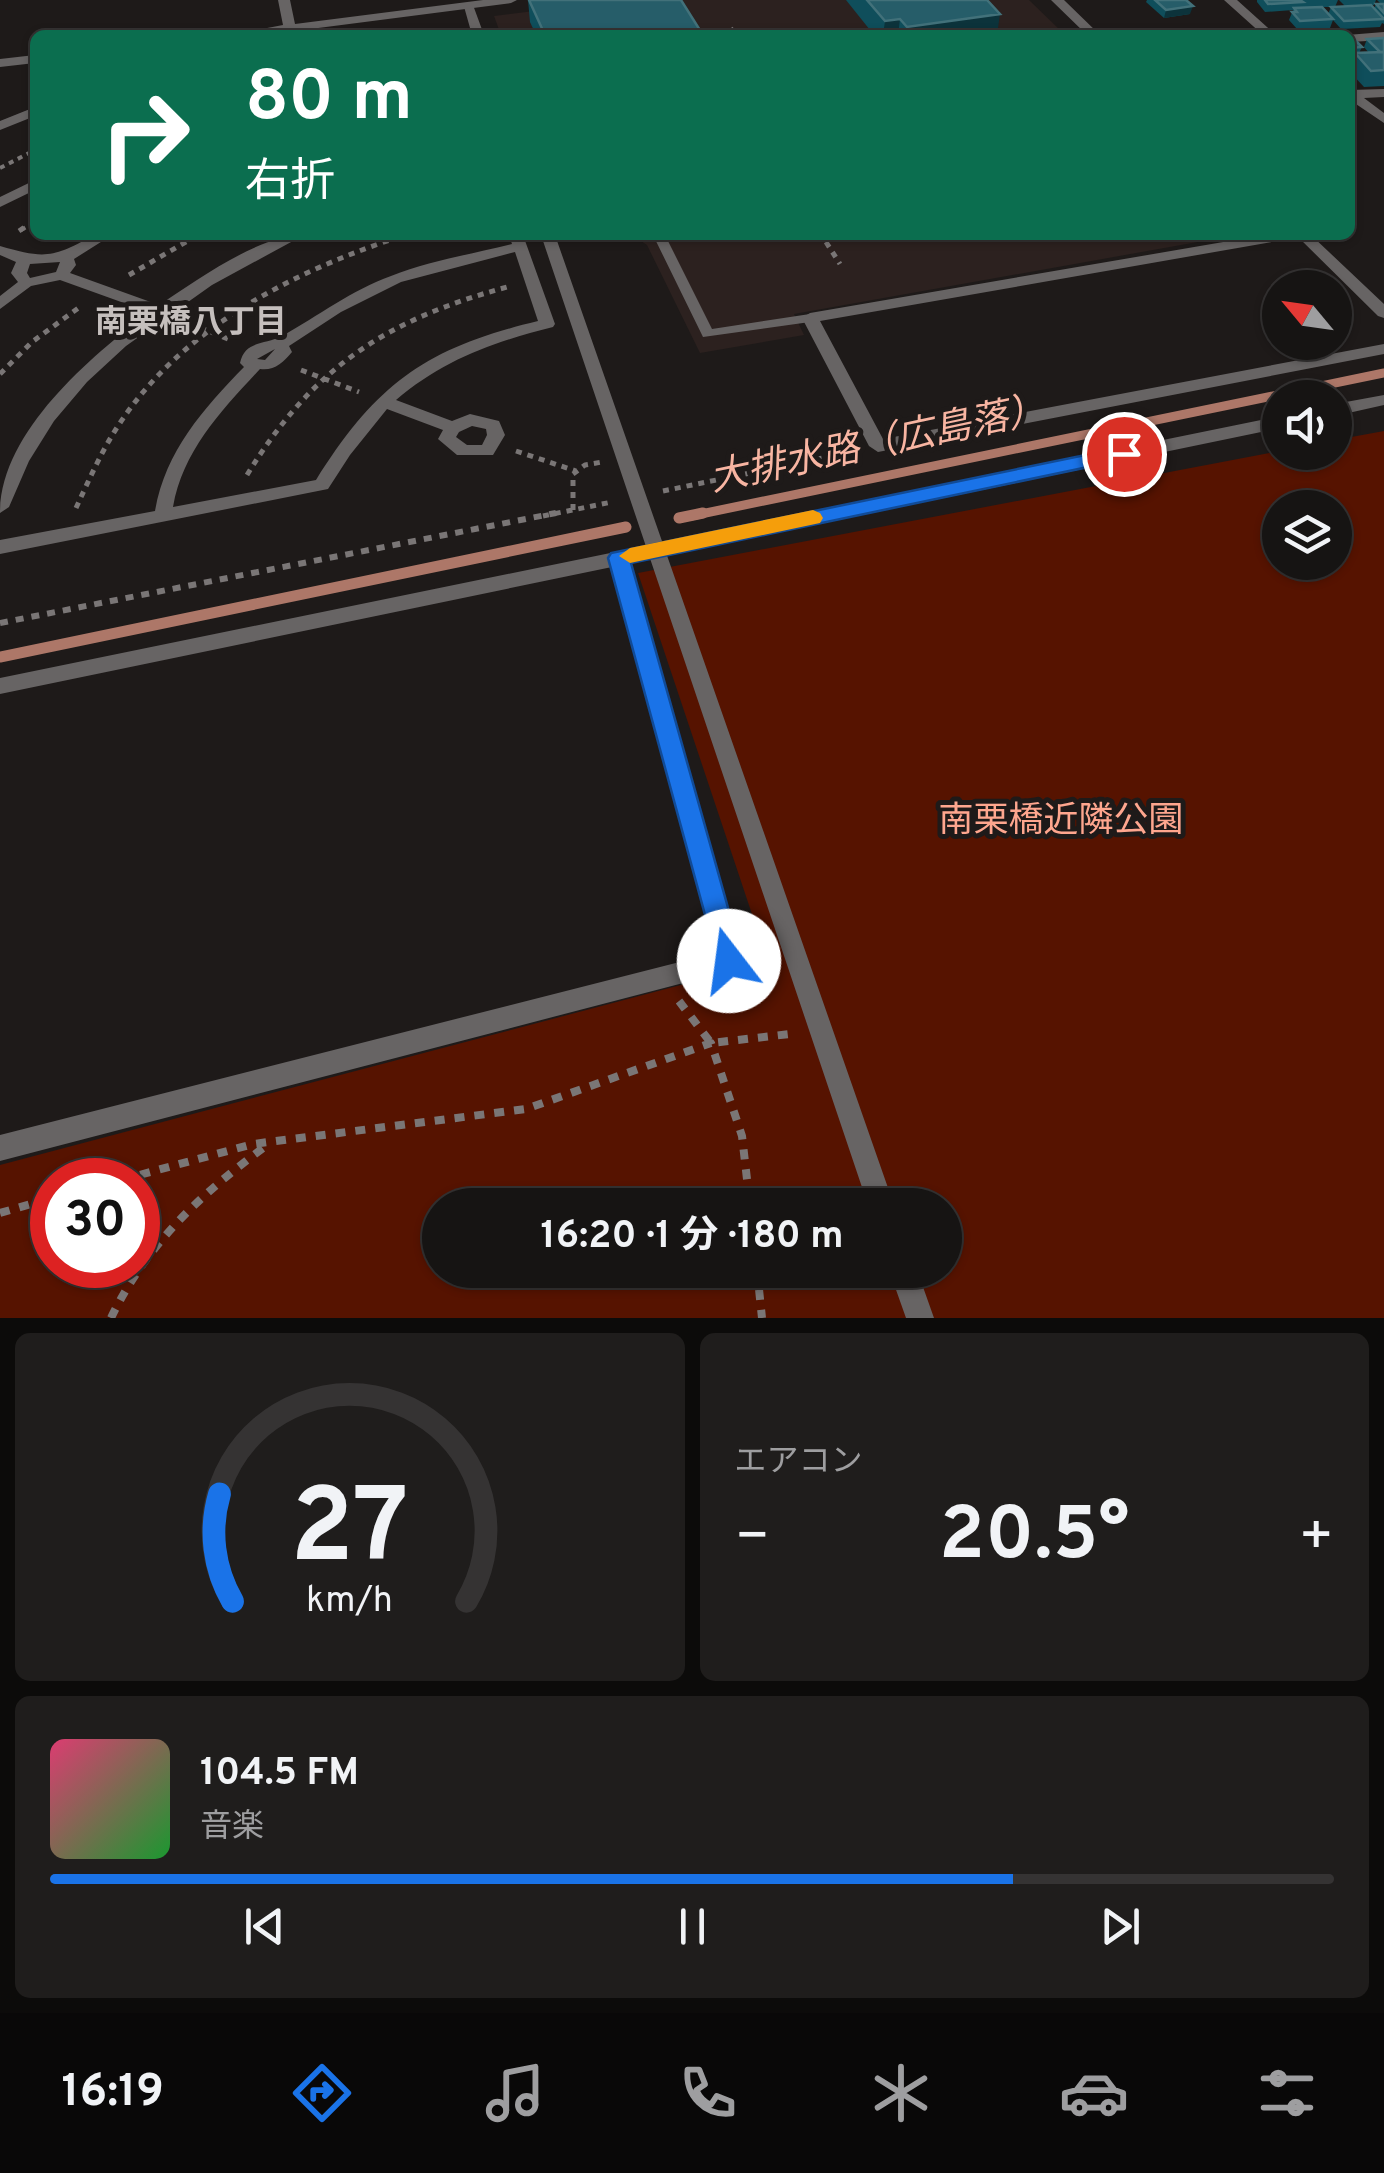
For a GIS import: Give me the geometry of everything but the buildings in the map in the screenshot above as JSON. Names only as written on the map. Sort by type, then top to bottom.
[{"type":"street","points":[[284,0],[290,28]]},
{"type":"street","points":[[275,30],[512,0]]},
{"type":"street","points":[[1056,0],[1089,30]]},
{"type":"street","points":[[1230,0],[1264,30]]},
{"type":"street","points":[[466,3],[476,30]]},
{"type":"street","points":[[1355,38],[1384,36]]},
{"type":"street","points":[[0,64],[30,60]]},
{"type":"street","points":[[1355,95],[1384,93]]},
{"type":"street","points":[[1355,98],[1384,119]]},
{"type":"street","points":[[0,126],[30,113]]},
{"type":"street","points":[[0,202],[30,187]]},
{"type":"street","points":[[0,250],[24,260],[66,256],[96,240]]},
{"type":"street","points":[[0,507],[8,482],[39,432],[83,378],[160,311],[237,262],[286,240]]},
{"type":"street","points":[[550,240],[641,496],[875,1188]]},
{"type":"street","points":[[1260,240],[810,318],[878,446],[1384,349]]},
{"type":"street","points":[[1308,240],[1384,313]]},
{"type":"street","points":[[0,547],[163,516],[322,485],[352,434],[383,401],[439,358],[489,337],[546,324],[518,241],[396,279],[336,309],[278,353],[255,358],[186,445],[166,489],[163,516]]},
{"type":"street","points":[[60,275],[69,265],[66,256]]},
{"type":"street","points":[[24,260],[18,273],[26,282]]},
{"type":"street","points":[[0,304],[26,282],[60,275],[160,311]]},
{"type":"street","points":[[1352,407],[1384,400]]},
{"type":"street","points":[[383,401],[453,428],[470,420],[493,425],[496,435],[491,443]]},
{"type":"street","points":[[0,686],[1262,426]]},
{"type":"street","points":[[0,1148],[729,961],[618,558]]},
{"type":"street","points":[[909,1288],[920,1318]]},
{"type":"lane","points":[[661,240],[708,334],[810,318]]},
{"type":"path","points":[[0,168],[30,153]]},
{"type":"path","points":[[0,374],[32,342],[104,290],[189,240]]},
{"type":"path","points":[[72,533],[72,518],[79,502],[125,416],[160,374],[210,332],[322,264],[391,240]]},
{"type":"path","points":[[826,242],[840,264]]},
{"type":"path","points":[[232,502],[266,440],[318,377],[348,354],[416,319],[470,296],[508,287]]},
{"type":"path","points":[[160,311],[210,332],[255,358]]},
{"type":"path","points":[[278,353],[318,377],[383,401]]},
{"type":"path","points":[[491,443],[576,471]]},
{"type":"path","points":[[0,623],[878,446]]},
{"type":"path","points":[[573,510],[570,486],[576,471],[585,465],[626,457]]},
{"type":"path","points":[[662,979],[711,1043],[742,1136],[748,1188]]},
{"type":"path","points":[[160,1170],[270,1142],[526,1109],[711,1043],[821,1030]]},
{"type":"path","points":[[111,1318],[120,1297],[178,1217],[212,1184],[270,1142]]},
{"type":"path","points":[[0,1213],[30,1204]]},
{"type":"path","points":[[759,1288],[762,1318]]},
{"type":"shaded area","points":[[622,0],[1029,0],[1060,30],[499,30],[494,16]]},
{"type":"shaded area","points":[[640,240],[1209,240],[794,314],[804,335],[700,353],[647,245]]},
{"type":"green space","name":"南栗橋近隣公園","points":[[1384,431],[1384,1318],[0,1318],[0,1165],[768,962],[638,573],[1262,454],[1262,470],[1352,470],[1352,437]]},
{"type":"waterway","name":"大排水路（広島落）","points":[[691,516],[1384,373]]},
{"type":"waterway","name":"大排水路（広島落）","points":[[679,518],[703,513]]},
{"type":"waterway","name":"大排水路（広島落）","points":[[0,657],[626,527]]},
{"type":"slow traffic","points":[[630,556],[813,518]]},
{"type":"district","name":"南栗橋八丁目","points":[[191,324]]},
{"type":"route","points":[[729,961],[618,558],[1124,454]]}]
